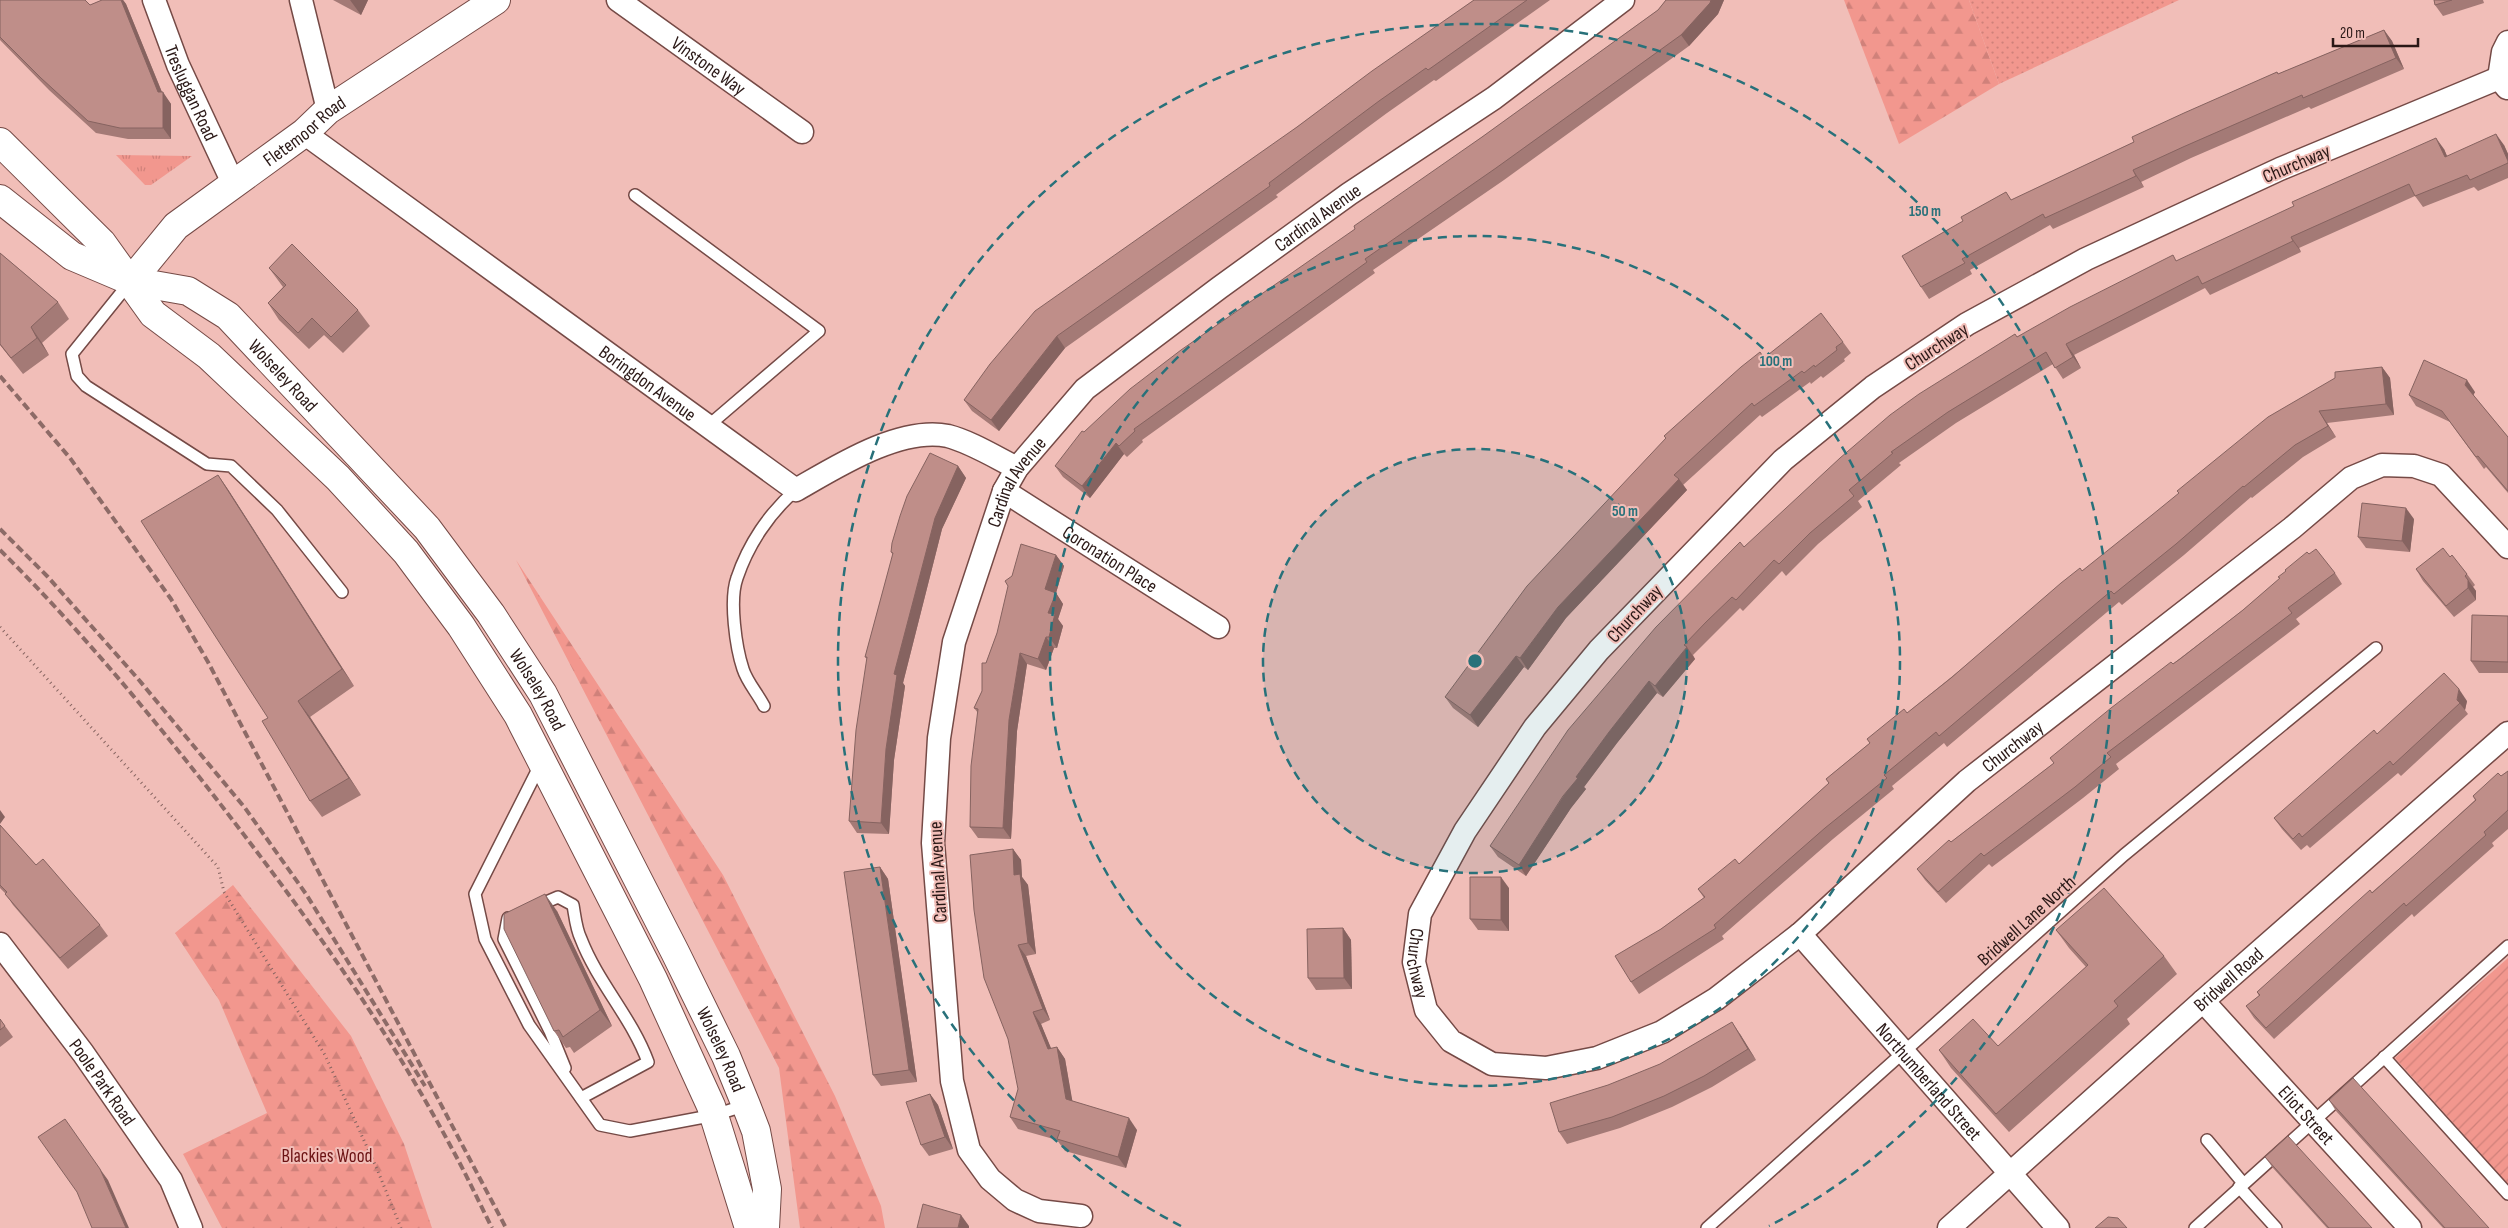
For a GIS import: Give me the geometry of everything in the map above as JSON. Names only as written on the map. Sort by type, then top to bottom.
[{"type":"street","name":"Tresluggan Road","points":[[154,0],[178,65],[233,183]]},
{"type":"street","points":[[301,0],[328,110]]},
{"type":"street","name":"Fletemoor Road","points":[[131,281],[176,226],[304,133],[328,110],[496,0]]},
{"type":"street","name":"Vinstone Way","points":[[618,0],[802,132]]},
{"type":"street","name":"Cardinal Avenue","points":[[1081,1216],[1038,1220],[990,1180],[969,1150],[952,1081],[933,843],[939,738],[954,642],[1004,492],[1017,468],[1085,389],[1219,288],[1349,194],[1494,98],[1623,0]]},
{"type":"street","name":"Churchway","points":[[2508,42],[2503,52],[2503,84],[2280,169],[2086,259],[1967,324],[1873,387],[1790,454],[1683,561],[1599,650],[1535,727],[1465,831],[1420,914],[1414,962],[1426,1010],[1451,1041],[1492,1064],[1546,1068],[1597,1058],[1662,1032],[1716,999],[1800,934],[1966,781],[2292,528],[2351,478],[2382,465],[2414,466],[2441,475],[2508,547]]},
{"type":"street","name":"Boringdon Avenue","points":[[304,133],[796,490]]},
{"type":"street","name":"Wolseley Road","points":[[0,142],[102,243],[153,314],[209,356],[338,478],[406,552],[461,626],[518,715],[653,979],[715,1115],[749,1228]]},
{"type":"street","name":"Wolseley Road","points":[[0,199],[72,256],[131,281],[188,291],[228,316],[427,528],[491,614],[542,694],[667,936],[726,1056],[756,1131],[768,1190],[765,1228]]},
{"type":"street","points":[[796,490],[854,458],[900,440],[930,433],[949,436],[1017,468]]},
{"type":"street","name":"Coronation Place","points":[[1004,492],[1218,627]]},
{"type":"street","name":"Bridwell Road","points":[[1949,1228],[2202,1001],[2508,734]]},
{"type":"street","name":"Northumberland Street","points":[[1800,934],[2058,1228]]},
{"type":"street","name":"Poole Park Road","points":[[0,944],[83,1052],[171,1180],[191,1228]]},
{"type":"street","name":"Eliot Street","points":[[2202,1001],[2410,1228]]},
{"type":"lane","points":[[635,195],[819,331],[708,426]]},
{"type":"lane","points":[[131,281],[72,354],[77,376],[86,386],[208,464],[231,466],[277,510],[342,592]]},
{"type":"lane","points":[[764,706],[743,670],[734,626],[736,580],[755,540],[776,507],[796,490]]},
{"type":"lane","name":"Bridwell Lane North","points":[[1707,1228],[2124,856],[2376,648]]},
{"type":"lane","points":[[542,762],[475,894],[485,939],[529,1025],[600,1125],[630,1131],[715,1115],[746,1105]]},
{"type":"lane","points":[[571,1084],[550,1031],[504,939],[508,918],[558,897],[572,905],[580,939],[605,986],[640,1042],[648,1062],[581,1098]]},
{"type":"lane","points":[[2195,1228],[2508,946]]},
{"type":"lane","points":[[2384,1057],[2508,1194]]},
{"type":"lane","points":[[2207,1140],[2276,1228]]},
{"type":"path","points":[[0,627],[218,867],[224,892],[325,1055],[377,1169],[401,1228]]},
{"type":"green space","points":[[1844,0],[1969,0],[1999,84],[1899,144]]},
{"type":"green space","points":[[1969,0],[2179,0],[1999,84]]},
{"type":"green space","points":[[116,155],[192,156],[151,185],[145,185]]},
{"type":"green space","points":[[516,560],[723,875],[835,1096],[881,1206],[885,1228],[800,1228],[779,1068]]},
{"type":"green space","name":"Blackies Wood","points":[[233,885],[351,1036],[404,1144],[432,1228],[222,1228],[183,1154],[267,1113],[219,1000],[175,933]]},
{"type":"green space","points":[[2508,958],[2508,1184],[2395,1058]]},
{"type":"building","points":[[0,0],[85,0],[90,5],[102,0],[121,0],[158,92],[163,92],[163,128],[120,128],[88,121],[0,37]]},
{"type":"building","points":[[1474,0],[1527,0],[1428,70],[1426,68],[1379,101],[1269,183],[1270,186],[1057,336],[991,420],[964,400],[990,364],[1035,311]]},
{"type":"building","points":[[1666,0],[1711,0],[1681,35],[1496,168],[1365,259],[1367,262],[1134,429],[1135,431],[1119,446],[1116,443],[1082,486],[1055,466],[1082,431],[1084,432],[1130,389],[1181,350],[1355,229],[1354,226],[1482,137],[1658,10]]},
{"type":"building","points":[[2434,0],[2452,0],[2435,5]]},
{"type":"building","points":[[2384,30],[2396,58],[2303,98],[2302,95],[2133,170],[2136,176],[2045,218],[2043,214],[1962,259],[1965,263],[1921,287],[1902,256],[1963,221],[1961,217],[2006,192],[2011,200],[2134,142],[2132,137],[2184,113],[2277,72],[2278,74]]},
{"type":"building","points":[[2496,134],[2508,163],[2470,180],[2467,175],[2415,196],[2409,184],[2291,237],[2293,241],[2202,284],[2198,276],[2066,344],[2073,357],[2055,368],[2046,352],[1948,412],[1891,452],[1893,453],[1849,490],[1854,496],[1810,533],[1779,564],[1774,560],[1736,600],[1732,597],[1706,622],[1684,645],[1687,647],[1655,686],[1649,681],[1576,777],[1578,778],[1563,796],[1519,865],[1490,846],[1568,730],[1656,627],[1740,542],[1744,547],[1840,458],[1890,415],[1919,394],[2015,334],[2017,337],[2070,307],[2173,255],[2176,261],[2294,206],[2292,202],[2436,138],[2445,157]]},
{"type":"building","points":[[292,244],[358,310],[331,337],[312,318],[298,333],[268,303],[286,285],[269,268]]},
{"type":"building","points":[[0,253],[58,302],[31,327],[37,338],[11,358],[0,344]]},
{"type":"building","points":[[1821,313],[1843,342],[1836,347],[1837,350],[1815,367],[1814,365],[1804,373],[1802,371],[1754,406],[1752,403],[1674,475],[1679,479],[1558,607],[1520,658],[1516,656],[1470,715],[1445,697],[1527,586],[1666,438],[1664,436],[1760,352],[1764,358]]},
{"type":"building","points":[[2424,360],[2467,380],[2465,385],[2508,437],[2508,491],[2478,456],[2476,457],[2442,411],[2409,395]]},
{"type":"building","points":[[2382,367],[2386,404],[2319,411],[2328,426],[2295,445],[2114,594],[2111,591],[1939,736],[1936,732],[1884,775],[1887,778],[1825,828],[1714,925],[1716,928],[1631,982],[1615,956],[1661,929],[1705,897],[1698,889],[1735,859],[1739,864],[1829,783],[1826,779],[1870,743],[1867,739],[1904,709],[1907,713],[1951,678],[2061,583],[2080,568],[2082,571],[2152,515],[2179,493],[2177,491],[2268,417],[2335,378],[2335,372]]},
{"type":"building","points":[[930,453],[958,466],[935,518],[894,674],[897,675],[886,749],[881,823],[849,821],[856,730],[867,657],[865,657],[893,553],[891,552],[892,543],[900,516],[907,496]]},
{"type":"building","points":[[218,475],[342,669],[298,701],[349,778],[310,801],[262,721],[268,718],[141,521]]},
{"type":"building","points":[[2362,503],[2406,508],[2402,541],[2358,537]]},
{"type":"building","points":[[1021,544],[1056,555],[1045,589],[1056,593],[1048,613],[1055,614],[1049,637],[1046,637],[1038,659],[1020,653],[1009,720],[1003,828],[970,827],[971,766],[978,709],[974,708],[982,691],[982,663],[986,663],[997,633],[1008,586],[1005,581],[1012,576]]},
{"type":"building","points":[[2443,548],[2450,557],[2452,555],[2467,574],[2465,576],[2468,580],[2468,588],[2446,606],[2416,569]]},
{"type":"building","points":[[2316,549],[2335,573],[2288,608],[2292,613],[2107,753],[2111,757],[2075,787],[1984,856],[1981,853],[1938,892],[1917,869],[1949,840],[1951,842],[2054,763],[2050,758],[2111,708],[2171,662],[2173,664],[2180,659],[2243,610],[2307,552],[2309,554]]},
{"type":"building","points":[[2472,615],[2508,616],[2508,662],[2471,661]]},
{"type":"building","points":[[2444,673],[2459,689],[2457,700],[2460,703],[2393,765],[2390,761],[2302,837],[2299,833],[2293,839],[2274,818],[2374,730],[2377,734]]},
{"type":"building","points":[[2508,771],[2508,810],[2484,832],[2486,835],[2406,906],[2404,903],[2266,1028],[2246,1006],[2260,995],[2257,992],[2370,890],[2372,893],[2476,800],[2473,796],[2498,773],[2501,776]]},
{"type":"building","points":[[0,825],[36,865],[43,859],[100,925],[60,958],[5,894],[7,892],[0,885]]},
{"type":"building","points":[[1013,849],[1014,875],[1020,874],[1028,943],[1018,945],[1043,1009],[1033,1012],[1048,1049],[1057,1047],[1066,1099],[1129,1118],[1118,1157],[1057,1139],[1060,1131],[1010,1117],[1018,1089],[1008,1039],[984,978],[974,910],[970,855]]},
{"type":"building","points":[[880,867],[909,1070],[873,1075],[844,872]]},
{"type":"building","points":[[1470,877],[1501,877],[1501,920],[1470,919]]},
{"type":"building","points":[[2104,888],[2164,956],[2114,1001],[2118,1006],[1996,1114],[1939,1050],[1973,1019],[1998,1046],[2088,965],[2056,930]]},
{"type":"building","points":[[545,894],[600,1010],[563,1037],[559,1030],[554,1031],[504,929],[504,914]]},
{"type":"building","points":[[1343,928],[1344,978],[1308,978],[1307,929]]},
{"type":"building","points":[[0,1019],[5,1026],[0,1030]]},
{"type":"building","points":[[1732,1022],[1748,1049],[1704,1076],[1664,1096],[1612,1117],[1559,1132],[1550,1103],[1608,1085],[1660,1064]]},
{"type":"building","points":[[2353,1078],[2489,1228],[2445,1228],[2329,1100]]},
{"type":"building","points":[[930,1094],[945,1137],[921,1145],[906,1102]]},
{"type":"building","points":[[65,1119],[100,1169],[126,1228],[92,1228],[77,1192],[38,1137]]},
{"type":"building","points":[[2288,1136],[2372,1228],[2329,1228],[2265,1157]]},
{"type":"building","points":[[923,1204],[961,1215],[958,1228],[917,1228]]},
{"type":"building","points":[[2108,1217],[2118,1218],[2127,1228],[2095,1228]]},
{"type":"railway","points":[[0,376],[70,458],[171,599],[208,662],[506,1228]]},
{"type":"railway","points":[[0,529],[48,577],[139,680],[245,808],[306,894],[425,1086]]},
{"type":"railway","points":[[0,550],[83,637],[135,698],[211,792],[276,877],[338,964],[397,1053],[461,1165],[492,1228]]}]
